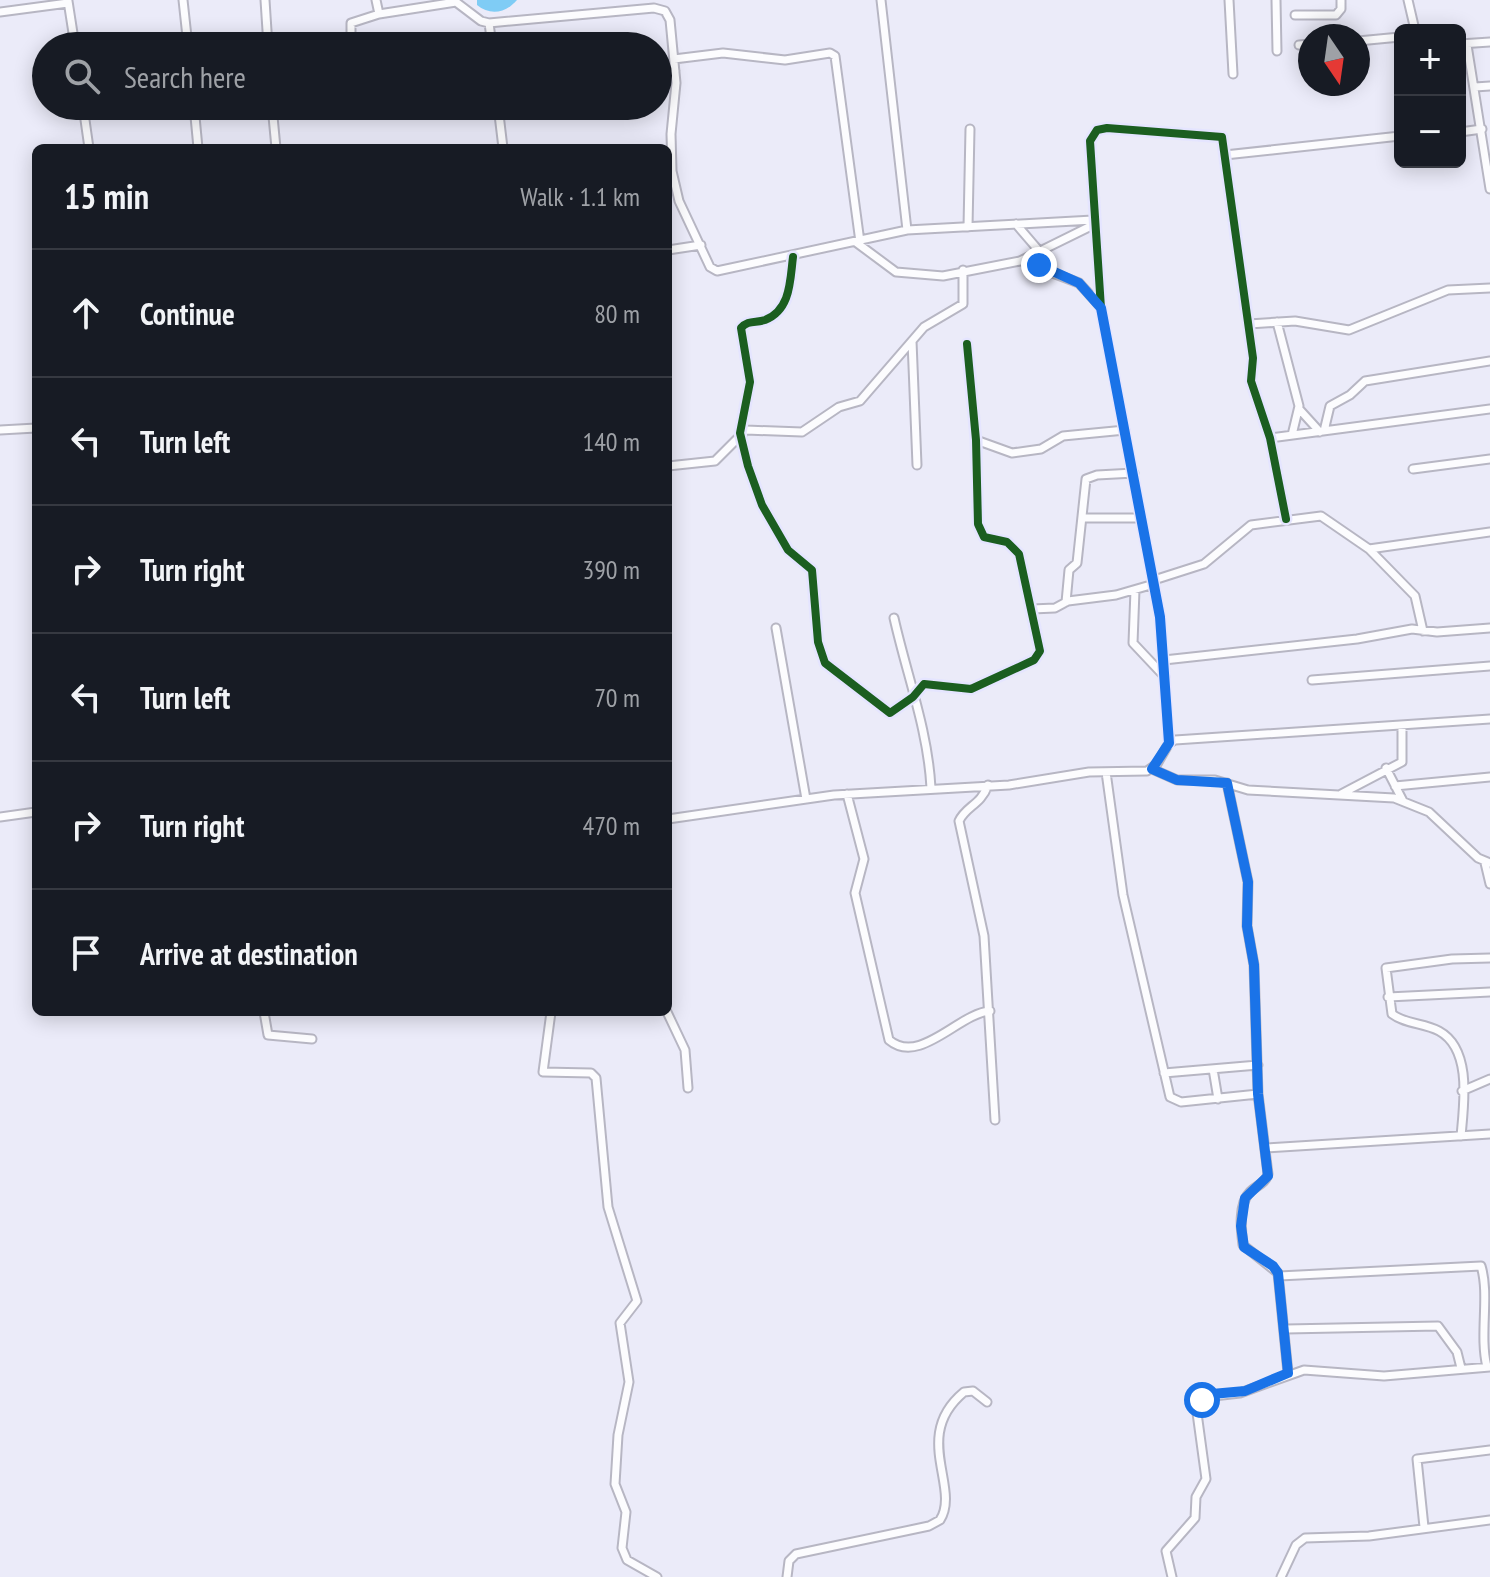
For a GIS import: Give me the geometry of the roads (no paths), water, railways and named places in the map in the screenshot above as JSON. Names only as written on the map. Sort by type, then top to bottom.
[{"type":"street","points":[[183,0],[186,32]]},
{"type":"street","points":[[265,0],[267,32]]},
{"type":"street","points":[[376,0],[379,14]]},
{"type":"street","points":[[881,0],[907,230]]},
{"type":"street","points":[[1229,0],[1233,74]]},
{"type":"street","points":[[1276,0],[1277,51]]},
{"type":"street","points":[[1295,15],[1336,15],[1341,9],[1341,0]]},
{"type":"street","points":[[1408,0],[1412,24]]},
{"type":"street","points":[[0,12],[68,2],[73,32]]},
{"type":"street","points":[[351,32],[351,23],[436,2],[456,2],[481,21],[489,23],[660,9],[670,20],[671,32]]},
{"type":"street","points":[[489,23],[490,32]]},
{"type":"street","points":[[1370,40],[1394,38]]},
{"type":"street","points":[[672,40],[675,71],[672,171],[679,201],[710,267],[717,271],[907,230],[1093,223]]},
{"type":"street","points":[[1466,45],[1490,42]]},
{"type":"street","points":[[674,59],[723,53],[785,60],[830,53],[835,56],[858,242],[885,265],[909,276],[943,276],[963,270],[1002,267],[1030,257],[1093,223]]},
{"type":"street","points":[[1466,53],[1480,115],[1490,189]]},
{"type":"street","points":[[1475,87],[1490,86]]},
{"type":"street","points":[[1480,115],[1490,115]]},
{"type":"street","points":[[85,120],[88,144]]},
{"type":"street","points":[[195,120],[198,144]]},
{"type":"street","points":[[273,120],[276,144]]},
{"type":"street","points":[[500,120],[503,144]]},
{"type":"street","points":[[968,227],[970,129]]},
{"type":"street","points":[[1466,131],[1482,129]]},
{"type":"street","points":[[1152,769],[1169,743],[1164,660],[1154,582],[1139,518],[1134,473],[1111,373],[1101,308],[1090,141],[1097,130],[1218,135],[1223,140],[1253,358],[1251,381],[1270,438],[1286,519]]},
{"type":"street","points":[[1225,155],[1394,137]]},
{"type":"street","points":[[1016,224],[1040,252]]},
{"type":"street","points":[[672,249],[701,245]]},
{"type":"street","points":[[793,257],[785,304],[768,318],[745,323],[741,328],[750,382],[740,433],[762,505],[791,554],[812,570],[818,642],[825,663],[890,713],[913,697],[924,684],[971,689],[1034,660],[1040,651],[1017,549],[984,537],[979,530],[976,440],[967,344]]},
{"type":"street","points":[[1030,257],[1050,272],[1079,283],[1101,308]]},
{"type":"street","points":[[672,466],[715,461],[740,433],[751,430],[796,433],[810,429],[839,407],[863,399],[928,324],[963,304],[963,270]]},
{"type":"street","points":[[1249,324],[1304,322],[1349,330],[1438,293],[1490,288]]},
{"type":"street","points":[[1277,322],[1299,410],[1292,435]]},
{"type":"street","points":[[912,341],[917,465]]},
{"type":"street","points":[[1322,432],[1330,406],[1350,395],[1365,381],[1490,361]]},
{"type":"street","points":[[1270,438],[1490,409]]},
{"type":"street","points":[[1299,410],[1322,432]]},
{"type":"street","points":[[0,430],[32,428]]},
{"type":"street","points":[[976,440],[1012,453],[1041,449],[1063,436],[1125,430]]},
{"type":"street","points":[[1413,469],[1490,459]]},
{"type":"street","points":[[1066,602],[1069,570],[1077,565],[1087,477],[1134,473]]},
{"type":"street","points":[[1032,609],[1055,608],[1066,602],[1135,590],[1204,564],[1251,525],[1325,517],[1369,549],[1415,596],[1423,631]]},
{"type":"street","points":[[1083,518],[1139,518]]},
{"type":"street","points":[[1369,549],[1490,532]]},
{"type":"street","points":[[1135,590],[1133,643],[1165,677]]},
{"type":"street","points":[[894,618],[913,697],[928,742],[931,788]]},
{"type":"street","points":[[776,628],[806,799]]},
{"type":"street","points":[[1164,660],[1357,639],[1412,629],[1490,628]]},
{"type":"street","points":[[1312,680],[1490,666]]},
{"type":"street","points":[[1169,743],[1490,719]]},
{"type":"street","points":[[1339,795],[1402,760],[1402,725]]},
{"type":"street","points":[[1386,768],[1403,801]]},
{"type":"street","points":[[672,818],[847,794],[988,785],[1152,769],[1177,780],[1227,783],[1255,791],[1403,801],[1435,816],[1487,863],[1490,884]]},
{"type":"street","points":[[1106,772],[1123,895],[1164,1073],[1174,1101],[1258,1094]]},
{"type":"street","points":[[1395,786],[1490,777]]},
{"type":"street","points":[[1227,783],[1248,882],[1247,926],[1254,965],[1258,1094],[1268,1176],[1245,1198],[1243,1245],[1273,1266],[1279,1276],[1288,1373]]},
{"type":"street","points":[[988,785],[980,802],[962,814],[959,821],[984,936],[995,1120]]},
{"type":"street","points":[[847,794],[864,859],[855,893],[889,1040],[901,1046],[929,1042],[968,1016],[990,1011]]},
{"type":"street","points":[[0,817],[32,813]]},
{"type":"street","points":[[1461,1136],[1462,1091],[1457,1046],[1439,1031],[1394,1016],[1388,997],[1388,966],[1490,958]]},
{"type":"street","points":[[1388,997],[1490,992]]},
{"type":"street","points":[[265,1016],[268,1035],[312,1039]]},
{"type":"street","points":[[550,1016],[543,1072],[591,1073],[596,1078],[608,1207],[637,1301],[620,1323],[629,1382],[618,1435],[615,1477],[626,1512],[622,1548],[627,1560],[657,1577]]},
{"type":"street","points":[[669,1016],[685,1050],[688,1088]]},
{"type":"street","points":[[1164,1073],[1258,1065]]},
{"type":"street","points":[[1213,1069],[1218,1099]]},
{"type":"street","points":[[1462,1091],[1490,1079]]},
{"type":"street","points":[[1265,1148],[1490,1134]]},
{"type":"street","points":[[1172,1577],[1166,1551],[1195,1518],[1196,1497],[1206,1479],[1198,1426],[1199,1405],[1208,1395],[1240,1393],[1288,1373],[1315,1369],[1392,1375],[1488,1367],[1482,1341],[1489,1301],[1487,1267],[1279,1276]]},
{"type":"street","points":[[1286,1329],[1438,1326],[1457,1352],[1461,1368]]},
{"type":"street","points":[[787,1577],[789,1561],[796,1554],[929,1526],[940,1520],[945,1503],[939,1469],[940,1429],[964,1392],[973,1391],[987,1402]]},
{"type":"street","points":[[1424,1527],[1417,1459],[1490,1450]]},
{"type":"street","points":[[1281,1577],[1296,1545],[1305,1538],[1369,1536],[1490,1520]]},
{"type":"water","points":[[477,0],[517,0],[503,10],[492,12],[477,5]]}]
